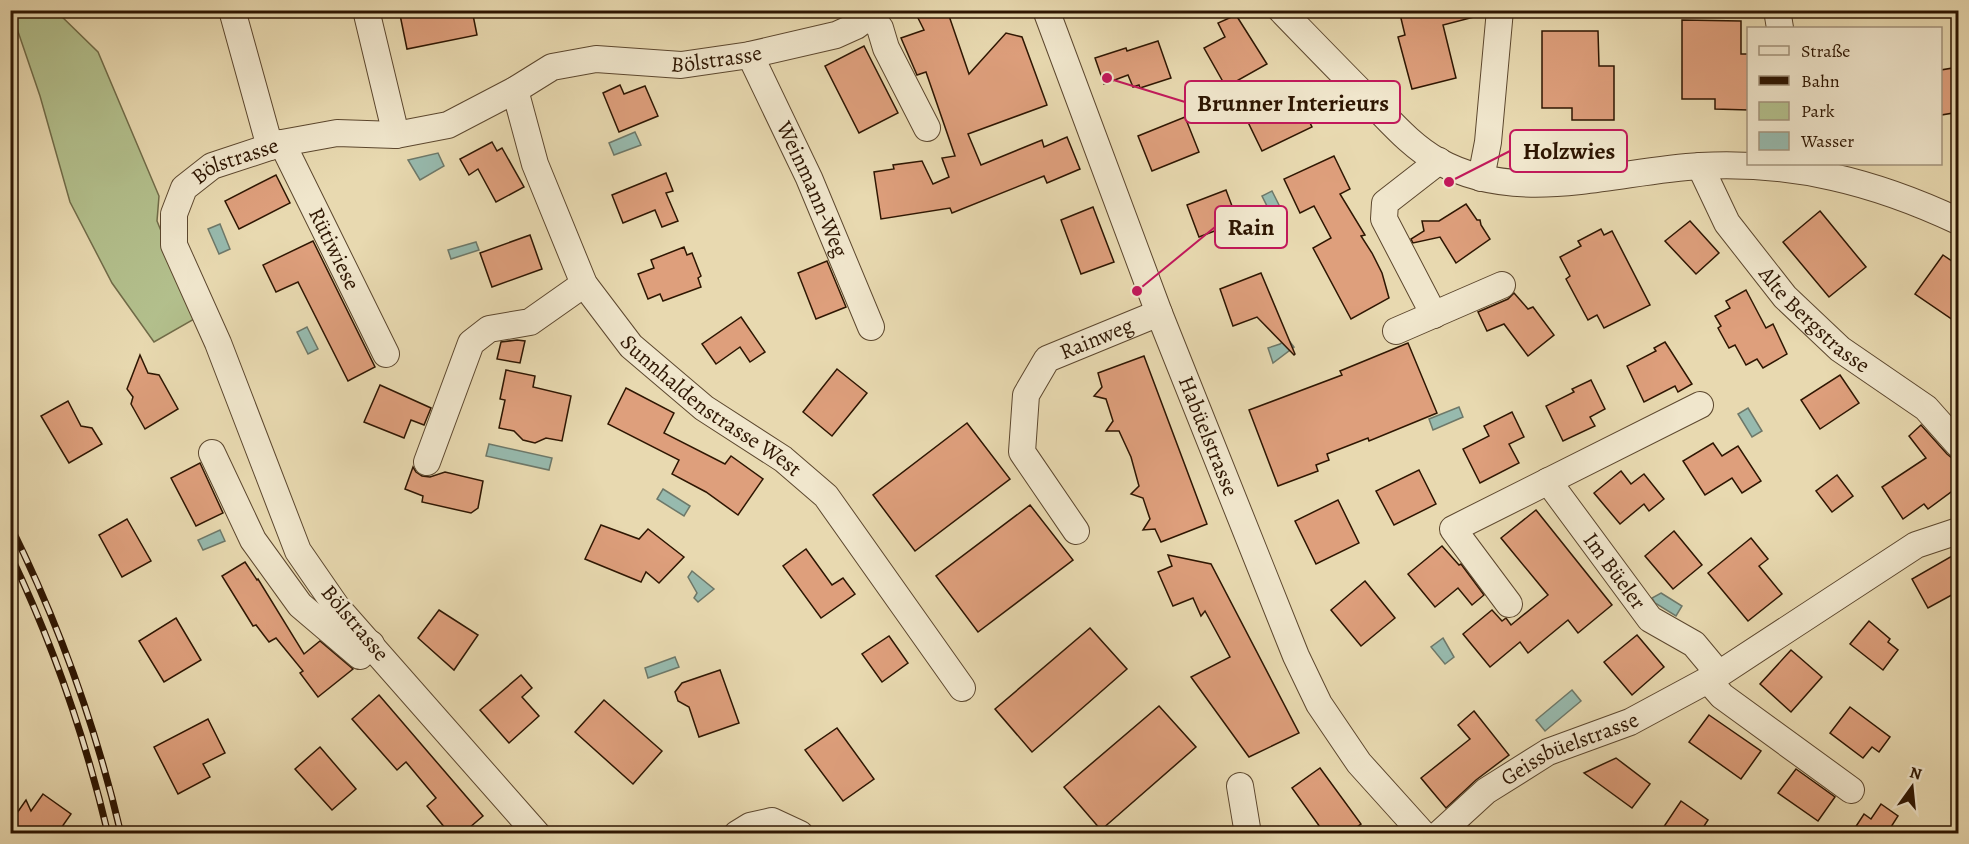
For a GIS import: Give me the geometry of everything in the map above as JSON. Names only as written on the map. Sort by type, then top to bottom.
[{"type":"street","name":"Rütiwiese","points":[[232,10],[276,145],[386,354]]},
{"type":"street","points":[[366,10],[396,135]]},
{"type":"street","name":"Habüelstrasse","points":[[1046,10],[1159,313],[1275,607],[1319,704],[1359,763],[1423,834]]},
{"type":"street","points":[[1281,10],[1402,133],[1425,153],[1482,178],[1531,184],[1700,166],[1801,167],[1876,187],[1959,221]]},
{"type":"street","points":[[1482,178],[1488,141],[1500,10]]},
{"type":"street","points":[[1777,10],[1780,27]]},
{"type":"street","name":"Bölstrasse","points":[[537,834],[336,606],[298,551],[218,343],[174,245],[174,214],[184,188],[212,166],[276,145],[337,133],[396,135],[448,125],[515,90],[552,67],[595,59],[681,65],[750,55],[836,35],[874,14]]},
{"type":"street","points":[[874,14],[886,48],[927,128]]},
{"type":"street","name":"Weinmann-Weg","points":[[750,55],[809,178],[871,327]]},
{"type":"street","name":"Sunnhaldenstrasse West","points":[[515,90],[535,164],[584,284],[631,346],[704,408],[783,459],[826,496],[962,688]]},
{"type":"street","points":[[1434,315],[1384,219],[1385,203],[1439,161]]},
{"type":"street","name":"Alte Bergstrasse","points":[[1700,166],[1727,223],[1785,297],[1840,349],[1926,408],[1959,444]]},
{"type":"street","points":[[427,462],[471,343],[489,329],[530,322],[584,284]]},
{"type":"street","points":[[1396,331],[1502,285]]},
{"type":"street","name":"Rainweg","points":[[1076,531],[1022,452],[1026,395],[1047,359],[1159,313]]},
{"type":"street","points":[[1509,604],[1453,529],[1700,405]]},
{"type":"street","points":[[212,453],[253,540],[300,605],[360,656],[371,644]]},
{"type":"street","name":"Im Büeler","points":[[1548,481],[1650,619],[1694,644],[1714,677]]},
{"type":"street","name":"Geissbüelstrasse","points":[[1439,834],[1486,791],[1548,752],[1630,722],[1714,677],[1916,545],[1959,531]]},
{"type":"street","points":[[1714,677],[1722,696],[1851,790]]},
{"type":"street","points":[[1240,786],[1248,834]]},
{"type":"street","points":[[737,834],[750,826],[772,821],[800,834]]},
{"type":"green space","points":[[11,11],[56,11],[98,52],[159,196],[157,221],[196,318],[154,342],[112,283],[70,202],[40,96]]},
{"type":"water","points":[[635,132],[641,145],[614,155],[609,143]]},
{"type":"water","points":[[438,153],[444,166],[420,180],[408,160]]},
{"type":"water","points":[[1272,191],[1283,213],[1273,218],[1262,196]]},
{"type":"water","points":[[220,224],[230,249],[219,254],[208,229]]},
{"type":"water","points":[[476,242],[479,250],[451,259],[448,250]]},
{"type":"water","points":[[307,327],[318,349],[308,354],[297,332]]},
{"type":"water","points":[[1287,338],[1294,347],[1273,363],[1268,348],[1280,344]]},
{"type":"water","points":[[1459,407],[1463,417],[1433,430],[1429,419]]},
{"type":"water","points":[[1748,408],[1762,431],[1752,437],[1738,414]]},
{"type":"water","points":[[489,444],[552,458],[549,470],[486,456]]},
{"type":"water","points":[[663,489],[690,506],[684,516],[657,499]]},
{"type":"water","points":[[220,530],[225,541],[203,550],[198,540]]},
{"type":"water","points":[[692,571],[714,589],[698,602],[694,598],[697,593],[688,577]]},
{"type":"water","points":[[1661,593],[1682,606],[1676,616],[1655,603],[1652,598]]},
{"type":"water","points":[[1443,638],[1454,657],[1445,664],[1431,647]]},
{"type":"water","points":[[675,657],[679,667],[648,678],[645,668]]},
{"type":"water","points":[[1572,690],[1581,701],[1545,731],[1536,720]]},
{"type":"building","points":[[399,10],[472,10],[477,35],[407,49]]},
{"type":"building","points":[[914,10],[947,10],[969,74],[1006,33],[1022,37],[1047,105],[968,134],[981,165],[1042,140],[1044,147],[1067,137],[1080,169],[1047,183],[1044,176],[952,213],[950,208],[881,219],[874,172],[894,169],[893,165],[922,161],[933,184],[949,177],[942,158],[955,156],[926,72],[917,75],[901,38],[924,30]]},
{"type":"building","points":[[1399,10],[1477,10],[1478,16],[1443,25],[1456,78],[1412,89],[1398,37],[1405,35]]},
{"type":"building","points":[[1236,15],[1267,64],[1226,87],[1204,48],[1225,37],[1218,23]]},
{"type":"building","points":[[1682,20],[1741,21],[1741,54],[1747,54],[1747,110],[1715,109],[1715,99],[1682,99]]},
{"type":"building","points":[[1542,31],[1598,31],[1599,66],[1614,66],[1614,120],[1572,120],[1572,108],[1542,108]]},
{"type":"building","points":[[1158,41],[1171,78],[1140,88],[1139,85],[1133,87],[1128,75],[1104,84],[1095,58]]},
{"type":"building","points":[[864,46],[898,113],[859,133],[825,66]]},
{"type":"building","points":[[1959,67],[1959,112],[1942,115],[1942,70]]},
{"type":"building","points":[[620,85],[624,94],[645,86],[658,116],[619,132],[603,93]]},
{"type":"building","points":[[1296,94],[1312,127],[1262,151],[1246,118]]},
{"type":"building","points":[[1185,117],[1199,152],[1152,171],[1138,136]]},
{"type":"building","points":[[492,142],[497,151],[502,148],[524,187],[496,202],[478,169],[469,175],[460,159]]},
{"type":"building","points":[[1334,156],[1350,189],[1340,194],[1365,235],[1361,236],[1382,273],[1389,298],[1351,319],[1313,248],[1331,238],[1314,206],[1300,213],[1284,179]]},
{"type":"building","points":[[666,173],[673,191],[666,193],[678,221],[662,227],[655,210],[623,223],[612,195]]},
{"type":"building","points":[[276,175],[290,203],[239,229],[225,201]]},
{"type":"building","points":[[1226,190],[1238,222],[1199,237],[1187,205]]},
{"type":"building","points":[[1466,204],[1477,220],[1480,220],[1490,239],[1456,263],[1440,237],[1413,243],[1411,239],[1424,231],[1422,221],[1439,221]]},
{"type":"building","points":[[1093,207],[1114,262],[1081,274],[1061,220]]},
{"type":"building","points":[[1820,211],[1866,267],[1829,297],[1783,242]]},
{"type":"building","points":[[1690,221],[1719,253],[1696,274],[1665,241]]},
{"type":"building","points":[[1601,229],[1604,235],[1612,231],[1650,305],[1604,328],[1597,315],[1588,320],[1566,279],[1570,276],[1560,257],[1581,246],[1578,241]]},
{"type":"building","points":[[530,235],[542,269],[492,287],[480,253]]},
{"type":"building","points":[[313,241],[375,367],[348,381],[298,282],[276,292],[263,265]]},
{"type":"building","points":[[684,247],[687,255],[692,253],[701,276],[698,278],[701,287],[663,301],[660,294],[648,299],[638,274],[654,268],[651,260]]},
{"type":"building","points":[[1943,255],[1959,266],[1959,324],[1915,294]]},
{"type":"building","points":[[827,261],[846,307],[816,319],[798,273]]},
{"type":"building","points":[[1261,273],[1294,355],[1257,317],[1233,326],[1220,289]]},
{"type":"building","points":[[1746,290],[1766,328],[1773,324],[1787,354],[1763,368],[1757,359],[1746,365],[1735,345],[1729,348],[1718,328],[1721,326],[1715,316],[1730,308],[1726,301]]},
{"type":"building","points":[[1514,293],[1528,309],[1533,307],[1554,335],[1528,356],[1504,324],[1487,331],[1478,312],[1508,299]]},
{"type":"building","points":[[741,317],[765,352],[750,362],[740,347],[716,364],[702,344]]},
{"type":"building","points":[[525,341],[520,363],[497,359],[501,342]]},
{"type":"building","points":[[1665,342],[1692,384],[1678,392],[1675,386],[1644,402],[1627,366],[1656,351],[1654,348]]},
{"type":"building","points":[[1408,343],[1437,413],[1369,441],[1368,438],[1327,454],[1329,460],[1316,465],[1318,471],[1278,486],[1249,410],[1342,375],[1340,371]]},
{"type":"building","points":[[140,355],[148,373],[159,375],[178,409],[145,429],[131,404],[133,397],[127,389]]},
{"type":"building","points":[[1144,356],[1207,524],[1161,542],[1155,529],[1143,530],[1150,519],[1143,498],[1131,494],[1139,486],[1131,457],[1119,431],[1106,431],[1113,421],[1106,399],[1094,396],[1102,387],[1098,373]]},
{"type":"building","points":[[837,369],[867,393],[832,436],[803,412]]},
{"type":"building","points":[[506,370],[535,376],[533,387],[571,396],[562,441],[546,438],[535,443],[523,440],[514,431],[499,428],[505,400],[500,399]]},
{"type":"building","points":[[1840,375],[1859,403],[1820,429],[1801,400]]},
{"type":"building","points":[[1591,380],[1605,409],[1590,417],[1595,426],[1563,441],[1546,406],[1574,392],[1572,389]]},
{"type":"building","points":[[380,385],[431,408],[424,425],[411,420],[404,438],[364,422]]},
{"type":"building","points":[[626,388],[674,413],[664,433],[725,464],[731,456],[763,479],[738,515],[706,492],[672,474],[679,460],[608,424]]},
{"type":"building","points":[[68,401],[81,426],[92,428],[102,444],[69,463],[41,416]]},
{"type":"building","points":[[1512,412],[1524,437],[1509,444],[1519,463],[1480,483],[1463,449],[1489,436],[1484,426]]},
{"type":"building","points":[[967,423],[1010,479],[915,551],[873,495]]},
{"type":"building","points":[[1921,425],[1959,464],[1959,486],[1928,509],[1924,504],[1903,519],[1882,487],[1926,458],[1909,436]]},
{"type":"building","points":[[1713,443],[1722,456],[1738,446],[1761,481],[1742,493],[1732,478],[1705,495],[1683,461]]},
{"type":"building","points":[[200,463],[223,513],[196,526],[171,478]]},
{"type":"building","points":[[413,467],[422,476],[430,477],[445,472],[483,481],[478,508],[471,513],[422,502],[423,496],[405,489]]},
{"type":"building","points":[[1419,470],[1436,504],[1394,525],[1376,491]]},
{"type":"building","points":[[1621,471],[1631,484],[1644,474],[1664,499],[1649,511],[1644,504],[1620,524],[1594,493]]},
{"type":"building","points":[[1837,475],[1853,496],[1832,512],[1816,491]]},
{"type":"building","points":[[1338,500],[1359,543],[1316,564],[1295,521]]},
{"type":"building","points":[[1030,505],[1073,560],[978,632],[936,576]]},
{"type":"building","points":[[1536,510],[1612,605],[1578,633],[1568,620],[1528,653],[1520,642],[1490,667],[1463,634],[1492,610],[1502,621],[1506,618],[1511,625],[1548,595],[1501,538]]},
{"type":"building","points":[[127,519],[151,561],[122,577],[99,535]]},
{"type":"building","points":[[601,525],[639,539],[648,529],[684,557],[659,583],[646,572],[641,582],[585,559]]},
{"type":"building","points":[[1674,531],[1702,565],[1673,589],[1645,556]]},
{"type":"building","points":[[1751,538],[1768,559],[1759,566],[1782,594],[1748,621],[1708,573]]},
{"type":"building","points":[[1442,546],[1459,565],[1461,564],[1484,595],[1472,605],[1458,588],[1435,607],[1408,574]]},
{"type":"building","points":[[806,549],[832,585],[843,578],[855,594],[821,618],[783,566]]},
{"type":"building","points":[[1959,552],[1959,591],[1928,608],[1912,579]]},
{"type":"building","points":[[1168,555],[1211,564],[1299,733],[1249,757],[1191,677],[1230,657],[1205,611],[1201,616],[1193,598],[1173,606],[1158,572],[1172,566]]},
{"type":"building","points":[[245,562],[304,654],[320,641],[353,669],[318,697],[300,673],[303,671],[276,638],[269,642],[256,625],[253,626],[222,576]]},
{"type":"building","points":[[1365,581],[1395,618],[1361,646],[1331,610]]},
{"type":"building","points":[[439,610],[478,635],[454,670],[418,638]]},
{"type":"building","points":[[176,618],[201,660],[164,682],[139,641]]},
{"type":"building","points":[[1869,621],[1890,639],[1888,642],[1898,650],[1883,670],[1850,644]]},
{"type":"building","points":[[1090,628],[1127,669],[1032,752],[995,709]]},
{"type":"building","points":[[1637,635],[1664,667],[1632,695],[1604,662]]},
{"type":"building","points":[[889,636],[908,663],[882,682],[862,654]]},
{"type":"building","points":[[1791,650],[1822,677],[1791,712],[1760,684]]},
{"type":"building","points":[[720,670],[739,723],[699,737],[689,707],[678,701],[675,692],[682,683]]},
{"type":"building","points":[[521,675],[532,688],[522,697],[539,716],[509,743],[480,710]]},
{"type":"building","points":[[379,695],[483,816],[462,834],[450,834],[427,806],[436,798],[406,762],[397,770],[352,719]]},
{"type":"building","points":[[604,700],[662,751],[633,784],[575,732]]},
{"type":"building","points":[[1159,706],[1196,747],[1101,830],[1064,787]]},
{"type":"building","points":[[1850,707],[1890,737],[1879,752],[1872,747],[1863,758],[1830,733]]},
{"type":"building","points":[[1474,711],[1509,755],[1476,780],[1446,808],[1421,778],[1470,739],[1458,725]]},
{"type":"building","points":[[1709,715],[1761,751],[1741,779],[1689,742]]},
{"type":"building","points":[[208,719],[225,753],[203,764],[210,777],[178,794],[154,747]]},
{"type":"building","points":[[837,728],[874,779],[843,801],[805,750]]},
{"type":"building","points":[[320,747],[356,789],[332,810],[295,769]]},
{"type":"building","points":[[1616,758],[1650,784],[1632,808],[1584,773]]},
{"type":"building","points":[[1320,768],[1361,824],[1347,834],[1325,834],[1292,788]]},
{"type":"building","points":[[1796,769],[1835,797],[1818,821],[1778,793]]},
{"type":"building","points":[[43,794],[71,814],[57,834],[10,834],[10,823],[26,800],[31,811]]},
{"type":"building","points":[[1681,801],[1708,820],[1699,834],[1659,834]]},
{"type":"building","points":[[1881,804],[1898,816],[1889,830],[1894,834],[1851,834],[1864,814],[1871,819]]},
{"type":"railway","points":[[10,525],[28,562],[74,676],[100,754],[121,834]]},
{"type":"railway","points":[[10,554],[40,622],[66,691],[89,762],[108,834]]},
{"type":"place","name":"Brunner Interieurs","points":[[1107,78]]},
{"type":"place","name":"Holzwies","points":[[1449,182]]},
{"type":"place","name":"Rain","points":[[1137,291]]}]
